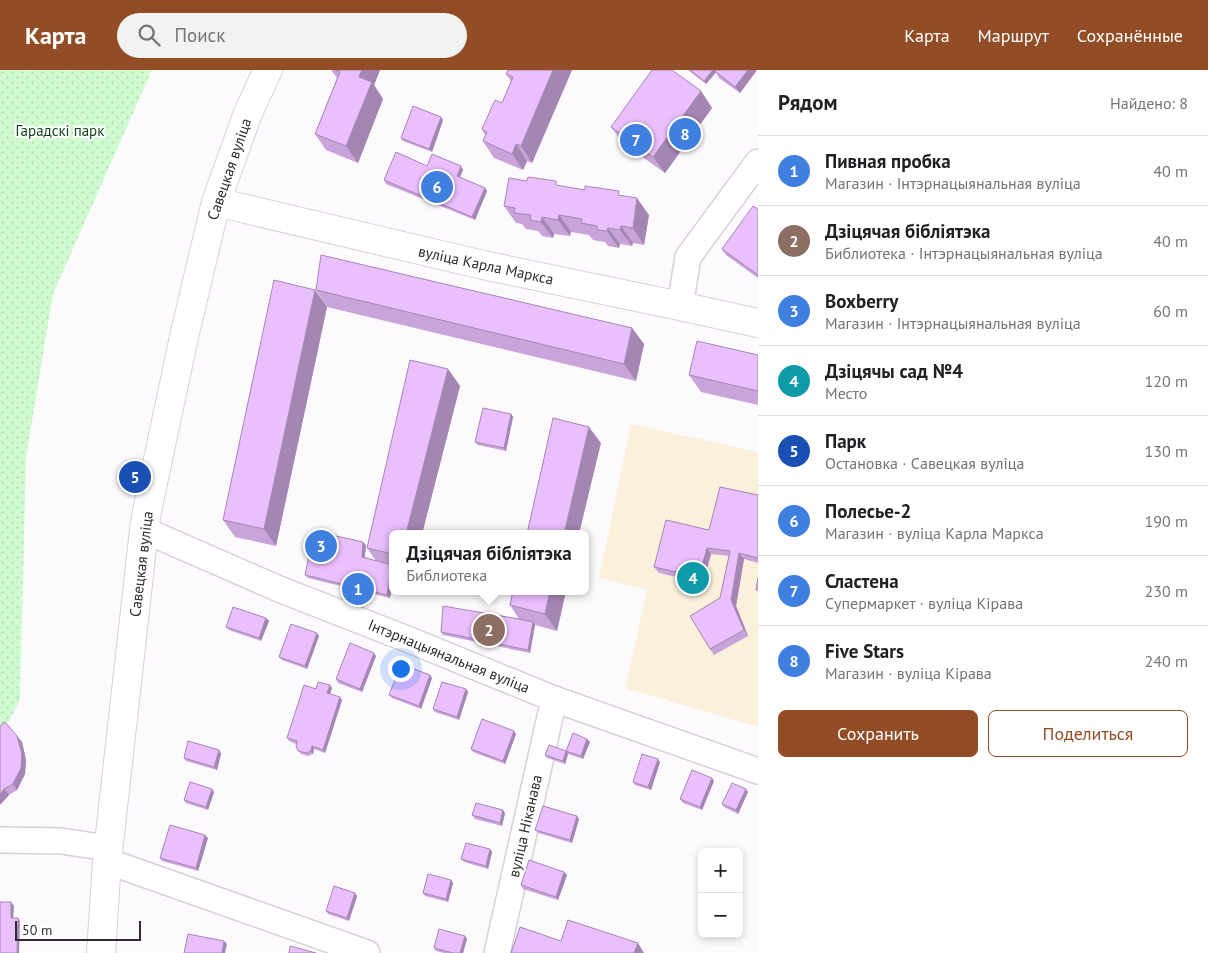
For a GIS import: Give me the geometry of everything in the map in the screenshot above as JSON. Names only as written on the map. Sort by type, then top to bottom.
[{"type":"main road","name":"Савецкая вуліца","points":[[101,953],[107,854],[147,511],[184,337],[216,202],[248,113],[268,70]]},
{"type":"main road","name":"вуліца Карла Маркса","points":[[216,202],[483,265],[758,323]]},
{"type":"street","points":[[680,306],[688,257],[758,162]]},
{"type":"street","name":"Інтэрнацыянальная вуліца","points":[[144,530],[279,589],[554,699],[758,771]]},
{"type":"street","name":"вуліца Ніканава","points":[[497,953],[554,699]]},
{"type":"street","points":[[0,840],[61,841],[107,854],[367,953]]},
{"type":"shaded area","points":[[631,424],[758,452],[758,727],[625,688],[647,590],[599,578]]},
{"type":"green space","name":"Гарадскі парк","points":[[0,70],[152,70],[53,294],[26,458],[20,700],[9,721],[0,729]]},
{"type":"building","points":[[335,70],[362,70],[359,77],[372,82],[346,146],[315,134],[340,72]]},
{"type":"building","points":[[508,70],[553,70],[521,146],[516,144],[512,154],[483,141],[487,132],[482,129],[495,100],[502,103],[513,77],[506,74]]},
{"type":"building","points":[[652,70],[672,70],[701,91],[653,157],[611,127]]},
{"type":"building","points":[[690,70],[713,70],[704,81]]},
{"type":"building","points":[[716,70],[748,70],[735,87]]},
{"type":"building","points":[[413,106],[441,117],[429,149],[401,138]]},
{"type":"building","points":[[396,152],[427,166],[432,154],[461,166],[457,176],[485,188],[472,217],[384,180]]},
{"type":"building","points":[[528,177],[556,181],[556,185],[585,190],[585,186],[619,191],[618,195],[637,198],[633,228],[621,226],[620,230],[608,228],[607,231],[597,230],[597,226],[581,223],[582,219],[559,215],[558,220],[542,217],[541,222],[530,220],[531,215],[514,213],[515,208],[504,206],[509,178],[527,181]]},
{"type":"building","points":[[753,206],[758,209],[758,275],[722,249]]},
{"type":"building","points":[[321,255],[632,328],[624,364],[316,290]]},
{"type":"building","points":[[274,280],[315,290],[264,529],[223,520]]},
{"type":"building","points":[[697,341],[758,355],[758,391],[689,375]]},
{"type":"building","points":[[410,360],[448,369],[407,530],[389,530],[389,553],[367,548]]},
{"type":"building","points":[[483,408],[511,414],[504,448],[475,442]]},
{"type":"building","points":[[553,418],[589,427],[565,530],[528,530]]},
{"type":"building","points":[[720,487],[758,495],[758,558],[739,553],[731,600],[744,630],[710,649],[690,616],[720,598],[730,551],[707,548],[699,577],[654,567],[666,520],[709,530]]},
{"type":"building","points":[[314,531],[363,542],[362,557],[389,564],[387,595],[305,575]]},
{"type":"building","points":[[512,595],[549,595],[545,614],[510,605]]},
{"type":"building","points":[[443,606],[533,622],[528,650],[441,632]]},
{"type":"building","points":[[233,607],[266,618],[259,638],[226,627]]},
{"type":"building","points":[[291,624],[317,633],[305,666],[279,657]]},
{"type":"building","points":[[350,643],[374,653],[360,689],[336,679]]},
{"type":"building","points":[[401,664],[430,675],[419,706],[389,695]]},
{"type":"building","points":[[318,682],[330,685],[327,693],[340,697],[323,750],[312,746],[311,751],[306,753],[298,751],[297,741],[287,738],[304,685],[316,689]]},
{"type":"building","points":[[442,682],[466,689],[457,717],[433,709]]},
{"type":"building","points":[[482,719],[514,731],[503,761],[471,749]]},
{"type":"building","points":[[5,722],[17,736],[22,754],[21,768],[13,784],[4,789],[0,794],[0,726]]},
{"type":"building","points":[[573,733],[587,739],[581,756],[566,751]]},
{"type":"building","points":[[188,741],[219,750],[214,767],[184,758]]},
{"type":"building","points":[[549,745],[566,751],[563,761],[545,755]]},
{"type":"building","points":[[642,754],[658,759],[648,787],[633,782]]},
{"type":"building","points":[[692,770],[712,778],[700,807],[680,799]]},
{"type":"building","points":[[190,782],[212,789],[206,807],[184,800]]},
{"type":"building","points":[[732,783],[746,789],[736,810],[722,804]]},
{"type":"building","points":[[476,803],[503,810],[500,823],[472,815]]},
{"type":"building","points":[[543,806],[577,816],[570,840],[535,830]]},
{"type":"building","points":[[170,825],[205,835],[196,868],[160,858]]},
{"type":"building","points":[[466,843],[490,849],[486,866],[461,859]]},
{"type":"building","points":[[529,860],[564,872],[556,897],[521,885]]},
{"type":"building","points":[[428,874],[451,880],[446,899],[423,893]]},
{"type":"building","points":[[334,886],[355,893],[347,918],[326,911]]},
{"type":"building","points":[[0,902],[11,902],[11,918],[18,918],[17,953],[0,953]]},
{"type":"building","points":[[568,920],[638,943],[634,953],[511,953],[520,927],[561,941]]},
{"type":"building","points":[[439,929],[465,936],[460,953],[434,948]]},
{"type":"building","points":[[188,934],[224,941],[222,953],[184,953]]},
{"type":"building","points":[[290,946],[316,953],[289,953]]},
{"type":"place","name":"Five Stars","points":[[685,134]]},
{"type":"place","name":"Сластена","points":[[636,140]]},
{"type":"place","name":"Полесье-2","points":[[437,187]]},
{"type":"place","name":"Парк","points":[[135,477]]},
{"type":"place","name":"Boxberry","points":[[321,546]]},
{"type":"place","name":"Дзіцячы сад №4","points":[[693,578]]},
{"type":"place","name":"Пивная пробка","points":[[358,589]]},
{"type":"place","name":"Дзіцячая бібліятэка","points":[[489,630]]}]
